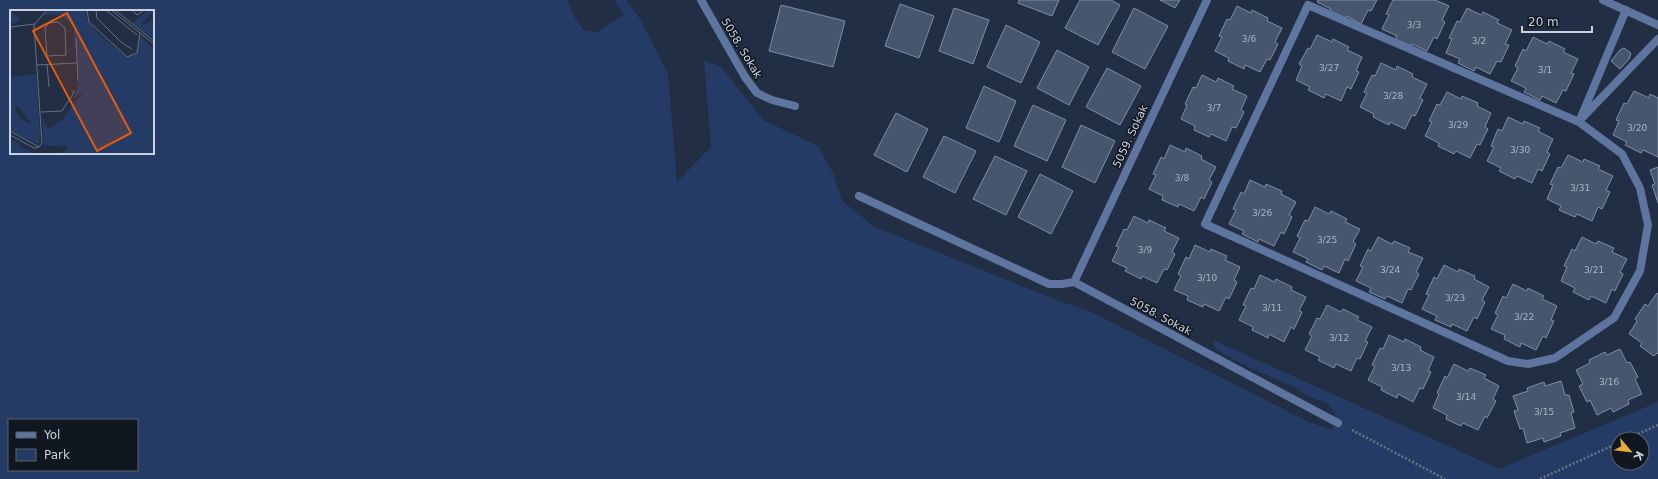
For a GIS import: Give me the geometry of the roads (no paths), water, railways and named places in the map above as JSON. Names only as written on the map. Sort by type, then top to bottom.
[{"type":"street","name":"5058. Sokak","points":[[701,0],[745,76],[757,93],[772,100],[795,106]]},
{"type":"street","name":"5059. Sokak","points":[[1074,282],[1207,0]]},
{"type":"street","points":[[1603,0],[1658,25]]},
{"type":"street","points":[[1308,4],[1579,122],[1622,154],[1640,188],[1648,225],[1640,271],[1614,318],[1555,358],[1528,364],[1508,361],[1205,224],[1308,4]]},
{"type":"street","points":[[1579,122],[1626,10]]},
{"type":"street","points":[[1579,122],[1658,39]]},
{"type":"street","points":[[859,196],[1049,284],[1074,282]]},
{"type":"street","name":"5058. Sokak","points":[[1074,282],[1338,423]]}]
